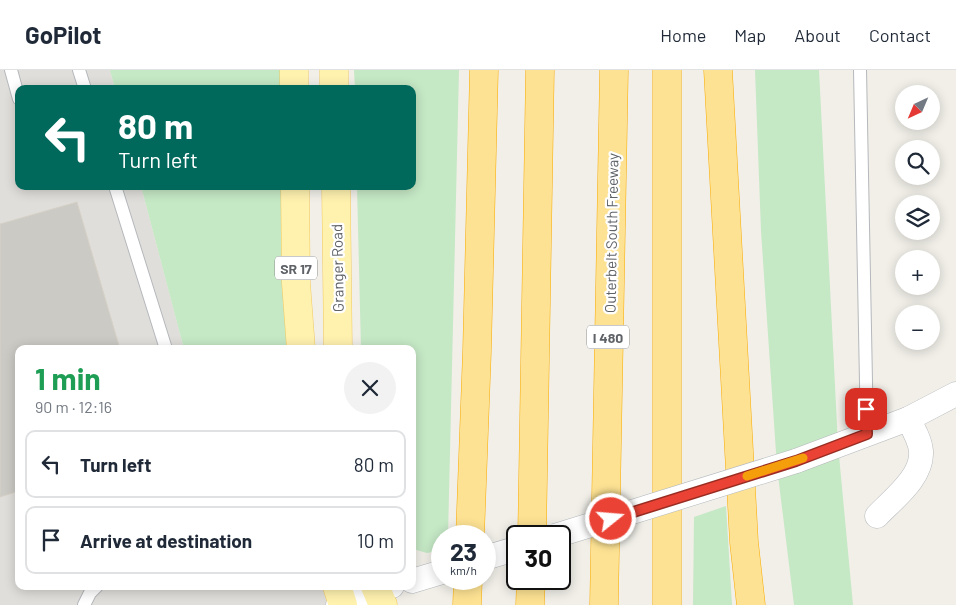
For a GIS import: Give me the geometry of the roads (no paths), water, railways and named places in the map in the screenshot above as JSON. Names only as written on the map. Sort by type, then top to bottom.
[{"type":"highway","points":[[470,525],[484,70]]},
{"type":"highway","points":[[532,525],[540,70]]},
{"type":"highway","name":"Outerbelt South Freeway","points":[[604,605],[614,70]]},
{"type":"highway","points":[[667,70],[667,605]]},
{"type":"highway","points":[[718,70],[744,542],[751,605]]},
{"type":"highway","points":[[467,605],[468,590]]},
{"type":"highway","points":[[530,605],[531,590]]},
{"type":"main road","points":[[294,70],[294,85]]},
{"type":"main road","points":[[334,70],[334,85]]},
{"type":"main road","name":"SR 17","points":[[295,190],[296,283],[301,345]]},
{"type":"main road","name":"Granger Road","points":[[336,190],[338,345]]},
{"type":"street","points":[[571,531],[796,461],[908,418],[956,394]]},
{"type":"street","points":[[877,516],[904,488],[918,470],[921,451],[915,431],[908,418]]},
{"type":"street","points":[[340,600],[382,592]]},
{"type":"lane","points":[[11,70],[15,85]]},
{"type":"lane","points":[[79,70],[84,85]]},
{"type":"lane","points":[[860,70],[867,434]]},
{"type":"lane","points":[[116,190],[165,345]]},
{"type":"lane","points":[[84,605],[93,590]]}]
